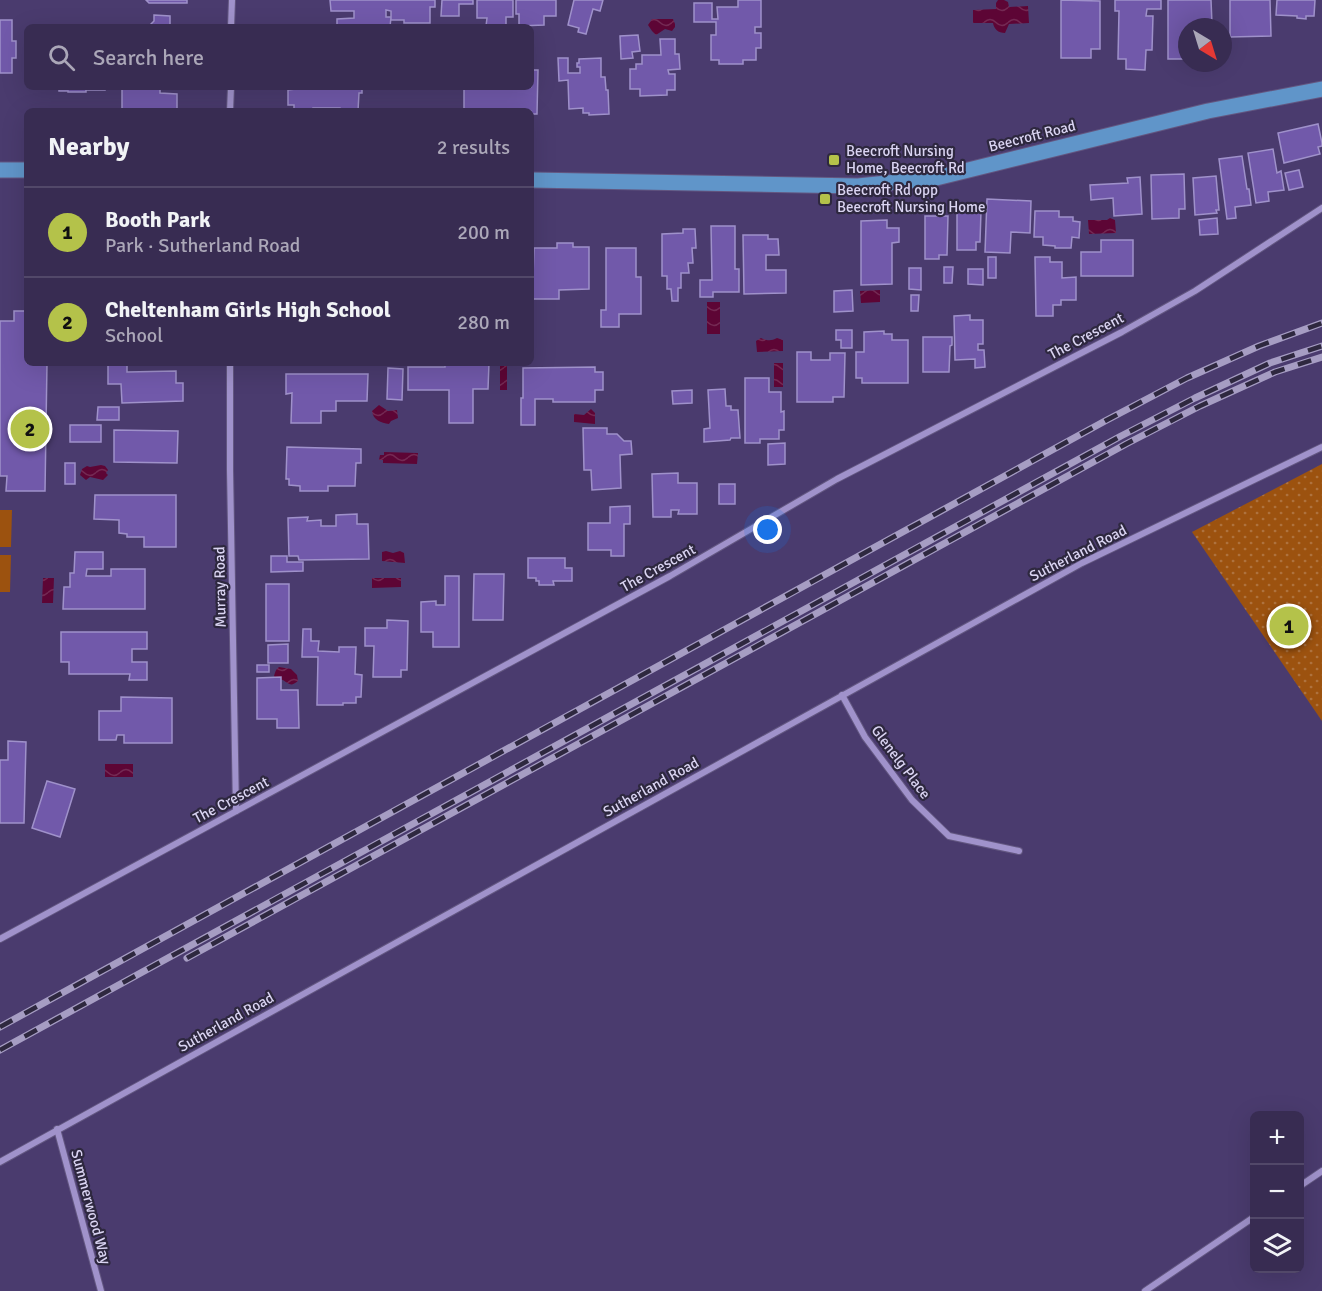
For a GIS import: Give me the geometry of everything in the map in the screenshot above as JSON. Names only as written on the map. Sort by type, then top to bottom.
[{"type":"main road","name":"Beecroft Road","points":[[534,180],[858,186],[936,178],[1208,111],[1322,88]]},
{"type":"main road","points":[[0,170],[24,170]]},
{"type":"street","points":[[231,24],[232,0]]},
{"type":"street","points":[[230,108],[231,90]]},
{"type":"street","name":"The Crescent","points":[[0,939],[670,576],[837,479],[1196,291],[1322,208]]},
{"type":"street","name":"Murray Road","points":[[230,366],[236,811]]},
{"type":"street","name":"Sutherland Road","points":[[0,1162],[1082,562],[1322,447]]},
{"type":"street","name":"Glenelg Place","points":[[842,695],[865,737],[912,800],[949,836],[1019,851]]},
{"type":"street","name":"Summerwood Way","points":[[57,1129],[101,1291]]},
{"type":"street","points":[[1304,1183],[1322,1171]]},
{"type":"street","points":[[1145,1291],[1251,1219]]},
{"type":"shaded area","points":[[1322,464],[1322,721],[1192,532]]},
{"type":"shaded area","points":[[0,510],[12,510],[11,547],[0,547]]},
{"type":"shaded area","points":[[0,555],[11,555],[10,592],[0,592]]},
{"type":"water","points":[[998,0],[1008,2],[1009,7],[1028,6],[1029,23],[1009,24],[1005,33],[997,30],[993,23],[973,23],[973,10],[996,9]]},
{"type":"water","points":[[652,19],[673,19],[675,27],[672,31],[665,29],[656,35],[648,25]]},
{"type":"water","points":[[1110,218],[1115,220],[1116,233],[1089,234],[1088,220]]},
{"type":"water","points":[[880,290],[880,302],[861,303],[860,291]]},
{"type":"water","points":[[707,302],[720,302],[720,334],[707,334]]},
{"type":"water","points":[[761,338],[783,340],[783,351],[757,352],[756,341]]},
{"type":"water","points":[[774,363],[783,363],[783,387],[774,387]]},
{"type":"water","points":[[500,366],[507,366],[507,390],[500,390]]},
{"type":"water","points":[[379,405],[388,411],[397,410],[398,418],[389,424],[378,421],[372,411]]},
{"type":"water","points":[[591,409],[595,413],[595,424],[574,422],[574,414],[584,415]]},
{"type":"water","points":[[384,452],[418,453],[417,464],[383,463],[383,460],[379,460],[380,455],[384,455]]},
{"type":"water","points":[[101,465],[108,470],[106,473],[108,475],[103,480],[90,477],[86,480],[80,475],[82,469],[87,466]]},
{"type":"water","points":[[382,552],[404,553],[405,563],[382,561]]},
{"type":"water","points":[[43,578],[54,578],[53,603],[42,603]]},
{"type":"water","points":[[372,578],[401,578],[401,587],[372,588]]},
{"type":"water","points":[[279,667],[291,669],[297,675],[298,681],[290,684],[276,679],[274,676]]},
{"type":"water","points":[[105,764],[133,764],[133,777],[105,777]]},
{"type":"building","points":[[146,0],[187,0],[187,3],[149,3]]},
{"type":"building","points":[[330,0],[435,0],[435,7],[430,7],[430,23],[404,23],[404,20],[391,20],[391,17],[390,24],[337,24],[337,19],[354,18],[354,11],[331,11]],"holes":[[[386,10],[391,11],[391,17],[386,17]]]},
{"type":"building","points":[[442,0],[473,0],[473,4],[459,4],[459,16],[441,16]]},
{"type":"building","points":[[477,0],[513,0],[513,17],[506,17],[506,24],[486,24],[487,18],[477,18]]},
{"type":"building","points":[[516,0],[556,0],[556,16],[544,16],[544,25],[519,24],[519,14],[516,14]]},
{"type":"building","points":[[574,0],[603,0],[600,11],[593,9],[586,34],[578,32],[579,28],[568,25]]},
{"type":"building","points":[[738,0],[761,0],[761,27],[755,27],[755,33],[761,33],[761,48],[756,48],[756,60],[743,60],[743,64],[719,64],[719,60],[711,60],[711,35],[716,35],[716,22],[694,22],[694,3],[712,3],[712,19],[718,19],[717,7],[738,7]]},
{"type":"building","points":[[1061,0],[1100,1],[1100,49],[1091,49],[1091,58],[1061,58]]},
{"type":"building","points":[[1115,0],[1161,0],[1161,9],[1147,9],[1146,16],[1153,16],[1152,50],[1146,50],[1145,70],[1126,69],[1126,59],[1118,59],[1119,11],[1115,11]]},
{"type":"building","points":[[1168,0],[1211,0],[1212,18],[1178,18],[1178,59],[1168,59]]},
{"type":"building","points":[[1230,0],[1270,0],[1271,36],[1232,37],[1232,18],[1230,18]]},
{"type":"building","points":[[1277,0],[1315,0],[1314,16],[1306,16],[1306,19],[1276,15]]},
{"type":"building","points":[[154,15],[170,16],[170,24],[151,24],[154,21]]},
{"type":"building","points":[[0,20],[12,20],[12,41],[16,41],[16,58],[12,58],[12,73],[0,73]]},
{"type":"building","points":[[638,35],[640,51],[632,52],[633,58],[621,59],[620,36]]},
{"type":"building","points":[[660,39],[675,39],[675,54],[679,54],[680,69],[668,70],[669,74],[675,74],[675,90],[667,90],[667,95],[640,96],[640,89],[630,89],[630,69],[636,69],[636,64],[642,64],[642,55],[661,55]]},
{"type":"building","points":[[558,58],[568,58],[568,73],[580,73],[580,67],[577,67],[579,59],[601,58],[601,77],[605,77],[606,90],[608,90],[609,114],[589,115],[589,113],[583,113],[583,108],[569,109],[568,80],[559,81]]},
{"type":"building","points":[[534,70],[538,70],[537,114],[534,114],[534,108],[464,108],[464,90],[534,90]]},
{"type":"building","points":[[86,90],[86,92],[68,92],[59,91]]},
{"type":"building","points":[[122,90],[160,90],[160,93],[177,94],[177,108],[122,108]]},
{"type":"building","points":[[288,90],[362,90],[362,93],[359,93],[358,108],[294,108],[294,105],[288,105]]},
{"type":"building","points":[[1318,124],[1322,143],[1322,146],[1318,147],[1320,154],[1284,163],[1278,133]]},
{"type":"building","points":[[1273,149],[1277,173],[1281,171],[1284,190],[1268,192],[1269,201],[1256,203],[1248,153]]},
{"type":"building","points":[[1242,156],[1251,205],[1235,207],[1236,218],[1227,219],[1219,159]]},
{"type":"building","points":[[1299,170],[1303,187],[1289,190],[1285,173]]},
{"type":"building","points":[[1184,174],[1185,209],[1179,209],[1179,218],[1152,219],[1151,175]]},
{"type":"building","points":[[1216,176],[1219,210],[1216,210],[1217,213],[1195,215],[1193,178]]},
{"type":"building","points":[[1140,177],[1142,214],[1114,216],[1113,198],[1091,200],[1090,185],[1128,183],[1127,178]]},
{"type":"building","points":[[987,199],[1031,201],[1030,233],[1011,232],[1010,253],[985,252]]},
{"type":"building","points":[[957,210],[981,211],[980,242],[976,242],[976,250],[957,250]]},
{"type":"building","points":[[1035,211],[1059,211],[1059,217],[1073,217],[1073,221],[1080,222],[1079,238],[1072,237],[1071,248],[1043,245],[1043,237],[1034,237]]},
{"type":"building","points":[[925,216],[948,216],[947,255],[939,255],[939,259],[925,259]]},
{"type":"building","points":[[1217,218],[1218,234],[1200,235],[1199,220]]},
{"type":"building","points":[[887,220],[887,228],[899,228],[899,242],[892,243],[892,284],[861,285],[861,221]]},
{"type":"building","points":[[711,226],[735,226],[735,269],[739,269],[739,292],[713,292],[713,297],[700,297],[700,280],[712,280]]},
{"type":"building","points":[[683,229],[695,229],[696,248],[692,248],[693,263],[688,263],[689,273],[681,273],[678,301],[672,301],[671,289],[667,289],[667,276],[662,276],[662,234],[683,233]]},
{"type":"building","points":[[743,235],[768,235],[768,239],[778,239],[779,255],[766,255],[766,270],[786,270],[786,293],[744,294]]},
{"type":"building","points":[[1101,240],[1133,240],[1133,276],[1081,276],[1081,252],[1101,252]]},
{"type":"building","points":[[557,243],[573,243],[573,247],[589,247],[589,289],[559,290],[559,299],[534,299],[534,248],[557,248]]},
{"type":"building","points":[[606,248],[636,248],[636,277],[641,277],[641,314],[619,314],[619,327],[601,327],[601,310],[606,310]]},
{"type":"building","points":[[988,257],[996,257],[996,278],[988,278]]},
{"type":"building","points":[[1035,257],[1050,257],[1050,262],[1062,262],[1062,278],[1076,277],[1076,300],[1061,300],[1061,305],[1053,305],[1053,316],[1036,316]]},
{"type":"building","points":[[944,267],[953,267],[952,283],[944,283]]},
{"type":"building","points":[[909,268],[921,268],[921,290],[909,289]]},
{"type":"building","points":[[968,269],[983,269],[983,285],[968,284]]},
{"type":"building","points":[[852,290],[853,311],[834,312],[834,291]]},
{"type":"building","points":[[911,295],[919,295],[918,311],[911,311]]},
{"type":"building","points":[[14,311],[24,311],[24,366],[47,366],[45,491],[6,491],[7,476],[0,476],[0,321],[14,321]]},
{"type":"building","points":[[970,315],[970,320],[983,320],[983,344],[978,344],[978,350],[984,350],[985,367],[975,368],[975,359],[955,360],[954,316]]},
{"type":"building","points":[[836,330],[852,330],[852,348],[841,348],[841,340],[836,340]]},
{"type":"building","points":[[884,331],[884,334],[892,334],[892,340],[908,340],[908,383],[862,383],[862,378],[856,378],[856,352],[864,352],[864,332]]},
{"type":"building","points":[[923,337],[952,337],[949,372],[923,372]]},
{"type":"building","points":[[797,352],[811,352],[811,360],[830,360],[830,353],[845,353],[844,397],[833,397],[833,402],[797,402]]},
{"type":"building","points":[[108,366],[127,366],[127,372],[176,371],[176,383],[183,383],[183,401],[122,403],[121,384],[108,384]]},
{"type":"building","points":[[489,366],[488,389],[473,389],[473,423],[449,423],[449,390],[408,390],[408,367]]},
{"type":"building","points":[[595,367],[595,372],[603,372],[603,390],[595,390],[595,402],[553,402],[553,399],[535,399],[535,425],[521,425],[523,368]]},
{"type":"building","points":[[388,368],[403,369],[402,400],[387,399]]},
{"type":"building","points":[[286,374],[368,374],[367,401],[336,401],[336,411],[321,411],[321,423],[291,423],[292,393],[286,394]]},
{"type":"building","points":[[745,378],[769,378],[769,392],[781,392],[784,430],[779,430],[779,439],[760,439],[760,443],[745,443]]},
{"type":"building","points":[[725,389],[726,406],[731,406],[731,410],[738,410],[740,438],[704,442],[704,429],[710,428],[708,390]]},
{"type":"building","points":[[692,390],[692,403],[673,404],[672,391]]},
{"type":"building","points":[[98,407],[119,407],[119,420],[97,420]]},
{"type":"building","points":[[70,425],[101,425],[101,442],[70,442]]},
{"type":"building","points":[[583,428],[607,428],[607,434],[617,434],[624,441],[631,441],[632,454],[620,455],[621,488],[592,490],[591,470],[584,470]]},
{"type":"building","points":[[114,430],[178,431],[177,463],[114,462]]},
{"type":"building","points":[[785,443],[785,464],[768,465],[768,444]]},
{"type":"building","points":[[287,447],[361,449],[361,463],[356,463],[355,486],[328,486],[328,491],[300,491],[300,486],[289,485],[289,479],[286,479]]},
{"type":"building","points":[[65,463],[75,463],[75,484],[65,484]]},
{"type":"building","points":[[678,473],[678,483],[697,483],[697,514],[678,514],[679,510],[671,510],[671,517],[653,517],[652,474]]},
{"type":"building","points":[[719,484],[735,484],[735,504],[719,504]]},
{"type":"building","points":[[95,495],[176,495],[176,547],[144,547],[144,537],[127,537],[127,534],[119,533],[119,520],[94,519]]},
{"type":"building","points":[[630,506],[630,524],[624,524],[624,556],[611,556],[611,550],[588,550],[588,523],[610,523],[610,507]]},
{"type":"building","points":[[357,514],[357,524],[368,524],[369,559],[299,560],[298,556],[289,556],[288,518],[308,517],[307,521],[321,520],[321,526],[336,526],[336,515]]},
{"type":"building","points":[[75,552],[103,552],[103,569],[87,569],[86,576],[111,576],[111,569],[145,569],[145,609],[63,609],[64,587],[70,587],[70,573],[74,573]]},
{"type":"building","points":[[271,556],[287,556],[287,562],[303,562],[303,571],[271,572]]},
{"type":"building","points":[[528,558],[565,558],[565,568],[572,568],[572,581],[553,581],[554,585],[539,585],[536,578],[528,578]]},
{"type":"building","points":[[474,574],[504,574],[503,620],[473,620]]},
{"type":"building","points":[[445,576],[459,576],[459,647],[433,647],[433,632],[421,632],[421,602],[436,601],[436,605],[445,605]]},
{"type":"building","points":[[266,584],[289,584],[289,641],[266,641]]},
{"type":"building","points":[[387,620],[408,621],[407,670],[401,670],[401,677],[373,677],[374,646],[365,646],[365,628],[387,628]]},
{"type":"building","points":[[303,629],[311,629],[311,641],[319,641],[318,651],[339,652],[339,647],[356,647],[355,674],[362,675],[361,697],[356,697],[356,703],[317,705],[318,657],[302,657]]},
{"type":"building","points":[[61,632],[147,632],[147,649],[132,649],[132,662],[147,662],[147,680],[129,680],[130,674],[69,674],[69,662],[61,662]]},
{"type":"building","points":[[288,644],[288,663],[268,663],[268,645]]},
{"type":"building","points":[[257,665],[269,665],[269,672],[257,672]]},
{"type":"building","points":[[281,677],[281,690],[298,690],[299,728],[277,728],[277,719],[257,719],[257,678]]},
{"type":"building","points":[[121,697],[172,698],[172,743],[124,743],[124,735],[117,735],[116,740],[99,740],[99,711],[121,711]]},
{"type":"building","points":[[8,741],[26,742],[24,823],[0,823],[0,760],[8,760]]},
{"type":"building","points":[[47,781],[75,789],[60,837],[32,828]]},
{"type":"railway","points":[[0,1027],[1105,421],[1187,378],[1259,346],[1322,323]]},
{"type":"railway","points":[[0,1050],[1121,436],[1270,363],[1322,346]]},
{"type":"railway","points":[[187,958],[1126,444],[1200,406],[1275,372],[1322,357]]},
{"type":"place","name":"Beecroft Nursing Home, Beecroft Rd","points":[[834,160]]},
{"type":"place","name":"Beecroft Rd opp Beecroft Nursing Home","points":[[825,199]]},
{"type":"place","name":"Cheltenham Girls High School","points":[[30,429]]},
{"type":"place","name":"Booth Park","points":[[1289,626]]}]
